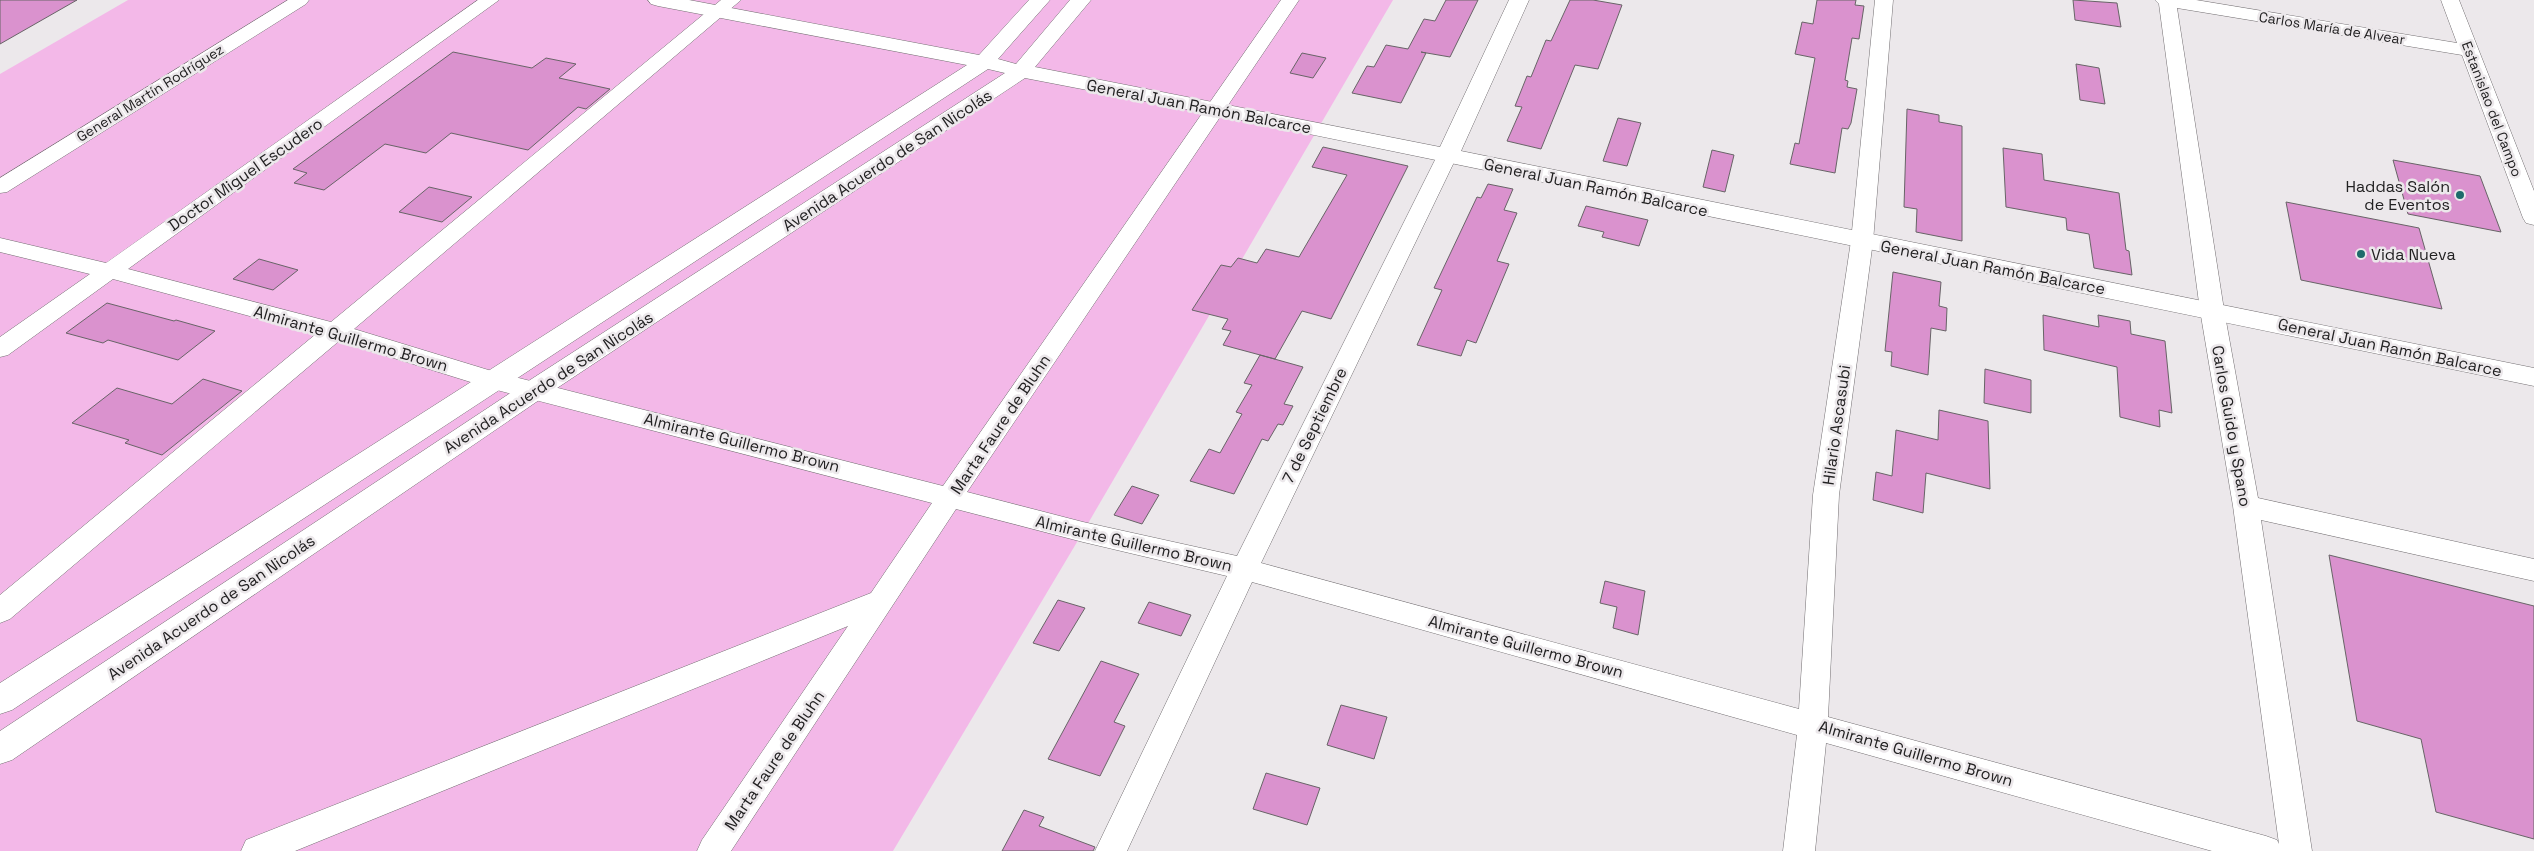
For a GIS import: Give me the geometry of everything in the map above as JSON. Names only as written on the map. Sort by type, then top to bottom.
[{"type":"street","name":"General Martín Rodríguez","points":[[0,186],[300,0]]},
{"type":"street","name":"Doctor Miguel Escudero","points":[[0,349],[490,0]]},
{"type":"street","name":"General Juan Ramón Balcarce","points":[[658,0],[724,6],[1021,71],[1217,108],[2534,377]]},
{"type":"street","name":"Avenida Acuerdo de San Nicolás","points":[[0,700],[984,62],[1040,0]]},
{"type":"street","name":"Avenida Acuerdo de San Nicolás","points":[[0,749],[536,389],[1021,71],[1081,0]]},
{"type":"street","name":"Marta Faure de Bluhn","points":[[713,851],[950,497],[1290,0]]},
{"type":"street","name":"7 de Septiembre","points":[[1111,851],[1244,569],[1446,156],[1519,0]]},
{"type":"street","name":"Hilario Ascasubi","points":[[1799,851],[1813,724],[1826,495],[1862,241],[1884,0]]},
{"type":"street","name":"Carlos María de Alvear","points":[[2165,0],[2470,51]]},
{"type":"street","name":"Carlos Guido y Spano","points":[[2165,0],[2212,310],[2246,506],[2296,851]]},
{"type":"street","name":"Estanislao del Campo","points":[[2450,0],[2534,218]]},
{"type":"street","points":[[0,611],[724,6]]},
{"type":"street","name":"Almirante Guillermo Brown","points":[[0,245],[109,270],[334,331],[493,380],[536,389],[1083,532],[1244,569],[1813,724],[2266,851]]},
{"type":"street","points":[[2246,506],[2534,570]]},
{"type":"street","points":[[256,851],[880,601]]},
{"type":"shaded area","points":[[128,0],[1393,0],[1083,532],[893,851],[0,851],[0,74]]},
{"type":"building","points":[[0,0],[77,0],[0,44]]},
{"type":"building","points":[[1446,0],[1478,0],[1450,57],[1421,52],[1426,53],[1401,103],[1352,93],[1367,66],[1374,67],[1386,45],[1408,49],[1424,19],[1435,21]]},
{"type":"building","points":[[1570,0],[1593,0],[1622,5],[1598,69],[1575,65],[1541,149],[1507,141],[1522,107],[1515,106],[1527,76],[1531,77],[1546,40],[1551,41]]},
{"type":"building","points":[[1817,0],[1856,0],[1855,5],[1864,6],[1859,39],[1852,38],[1845,80],[1848,81],[1847,87],[1857,89],[1851,123],[1848,129],[1842,128],[1835,173],[1790,164],[1795,143],[1799,144],[1815,58],[1795,54],[1802,22],[1813,24]]},
{"type":"building","points":[[2073,0],[2117,3],[2121,27],[2075,20]]},
{"type":"building","points":[[453,52],[532,68],[546,58],[576,64],[559,78],[610,89],[586,109],[578,107],[528,150],[451,133],[426,153],[385,144],[324,190],[294,183],[307,173],[293,169]]},
{"type":"building","points":[[1302,53],[1326,58],[1313,78],[1290,73]]},
{"type":"building","points":[[2076,64],[2099,68],[2105,104],[2080,100]]},
{"type":"building","points":[[1907,109],[1939,115],[1939,122],[1962,126],[1962,241],[1916,232],[1917,209],[1904,207]]},
{"type":"building","points":[[1618,118],[1641,123],[1627,166],[1603,161]]},
{"type":"building","points":[[1323,147],[1408,166],[1331,319],[1302,311],[1275,359],[1223,345],[1231,331],[1222,329],[1228,319],[1192,310],[1221,265],[1231,267],[1238,258],[1257,263],[1266,249],[1299,257],[1347,175],[1312,167]]},
{"type":"building","points":[[2003,148],[2042,154],[2044,180],[2119,193],[2126,250],[2129,251],[2132,275],[2094,268],[2089,234],[2067,230],[2066,218],[2006,207]]},
{"type":"building","points":[[1712,150],[1734,155],[1725,192],[1703,187]]},
{"type":"building","name":"Haddas Salón de Eventos","points":[[2393,160],[2480,176],[2501,232],[2408,214]]},
{"type":"building","points":[[1488,184],[1513,189],[1504,210],[1517,213],[1497,261],[1509,264],[1476,343],[1467,340],[1461,356],[1417,345],[1442,290],[1434,288],[1477,197],[1481,198]]},
{"type":"building","points":[[429,187],[472,197],[442,222],[399,212]]},
{"type":"building","name":"Vida Nueva","points":[[2286,202],[2419,228],[2442,309],[2301,280]]},
{"type":"building","points":[[1586,206],[1648,220],[1639,246],[1602,237],[1604,232],[1578,226]]},
{"type":"building","points":[[259,259],[298,270],[273,290],[233,279]]},
{"type":"building","points":[[1893,272],[1941,282],[1939,306],[1947,308],[1946,331],[1931,328],[1928,375],[1891,366],[1892,352],[1885,351]]},
{"type":"building","points":[[107,303],[215,331],[178,360],[108,340],[103,343],[66,333]]},
{"type":"building","points":[[2043,315],[2099,327],[2098,315],[2130,321],[2131,334],[2165,341],[2172,413],[2159,410],[2160,427],[2120,417],[2117,367],[2044,350]]},
{"type":"building","points":[[1260,355],[1303,367],[1284,404],[1293,406],[1283,425],[1278,424],[1268,441],[1262,439],[1234,494],[1190,481],[1209,449],[1220,453],[1242,414],[1236,412],[1252,385],[1244,383]]},
{"type":"building","points":[[1985,369],[2031,380],[2031,413],[1984,403]]},
{"type":"building","points":[[203,379],[242,391],[162,455],[125,443],[129,440],[72,423],[117,388],[172,404]]},
{"type":"building","points":[[1939,410],[1988,421],[1990,489],[1926,473],[1923,513],[1873,500],[1876,472],[1892,476],[1896,430],[1938,440]]},
{"type":"building","points":[[1132,486],[1159,495],[1142,524],[1114,515]]},
{"type":"building","points":[[2329,555],[2534,606],[2534,839],[2436,812],[2421,739],[2357,721]]},
{"type":"building","points":[[1605,581],[1645,591],[1638,635],[1613,628],[1617,607],[1600,603]]},
{"type":"building","points":[[1058,600],[1085,608],[1059,651],[1033,643]]},
{"type":"building","points":[[1149,602],[1191,615],[1181,636],[1138,623]]},
{"type":"building","points":[[1101,661],[1139,674],[1114,722],[1125,726],[1100,776],[1048,759]]},
{"type":"building","points":[[1341,705],[1387,717],[1374,759],[1327,745]]},
{"type":"building","points":[[1266,773],[1320,788],[1307,825],[1253,809]]},
{"type":"building","points":[[1024,810],[1044,817],[1039,826],[1095,847],[1093,851],[1002,851]]},
{"type":"place","name":"Haddas Salón de Eventos","points":[[2460,195]]},
{"type":"place","name":"Vida Nueva","points":[[2361,254]]}]
